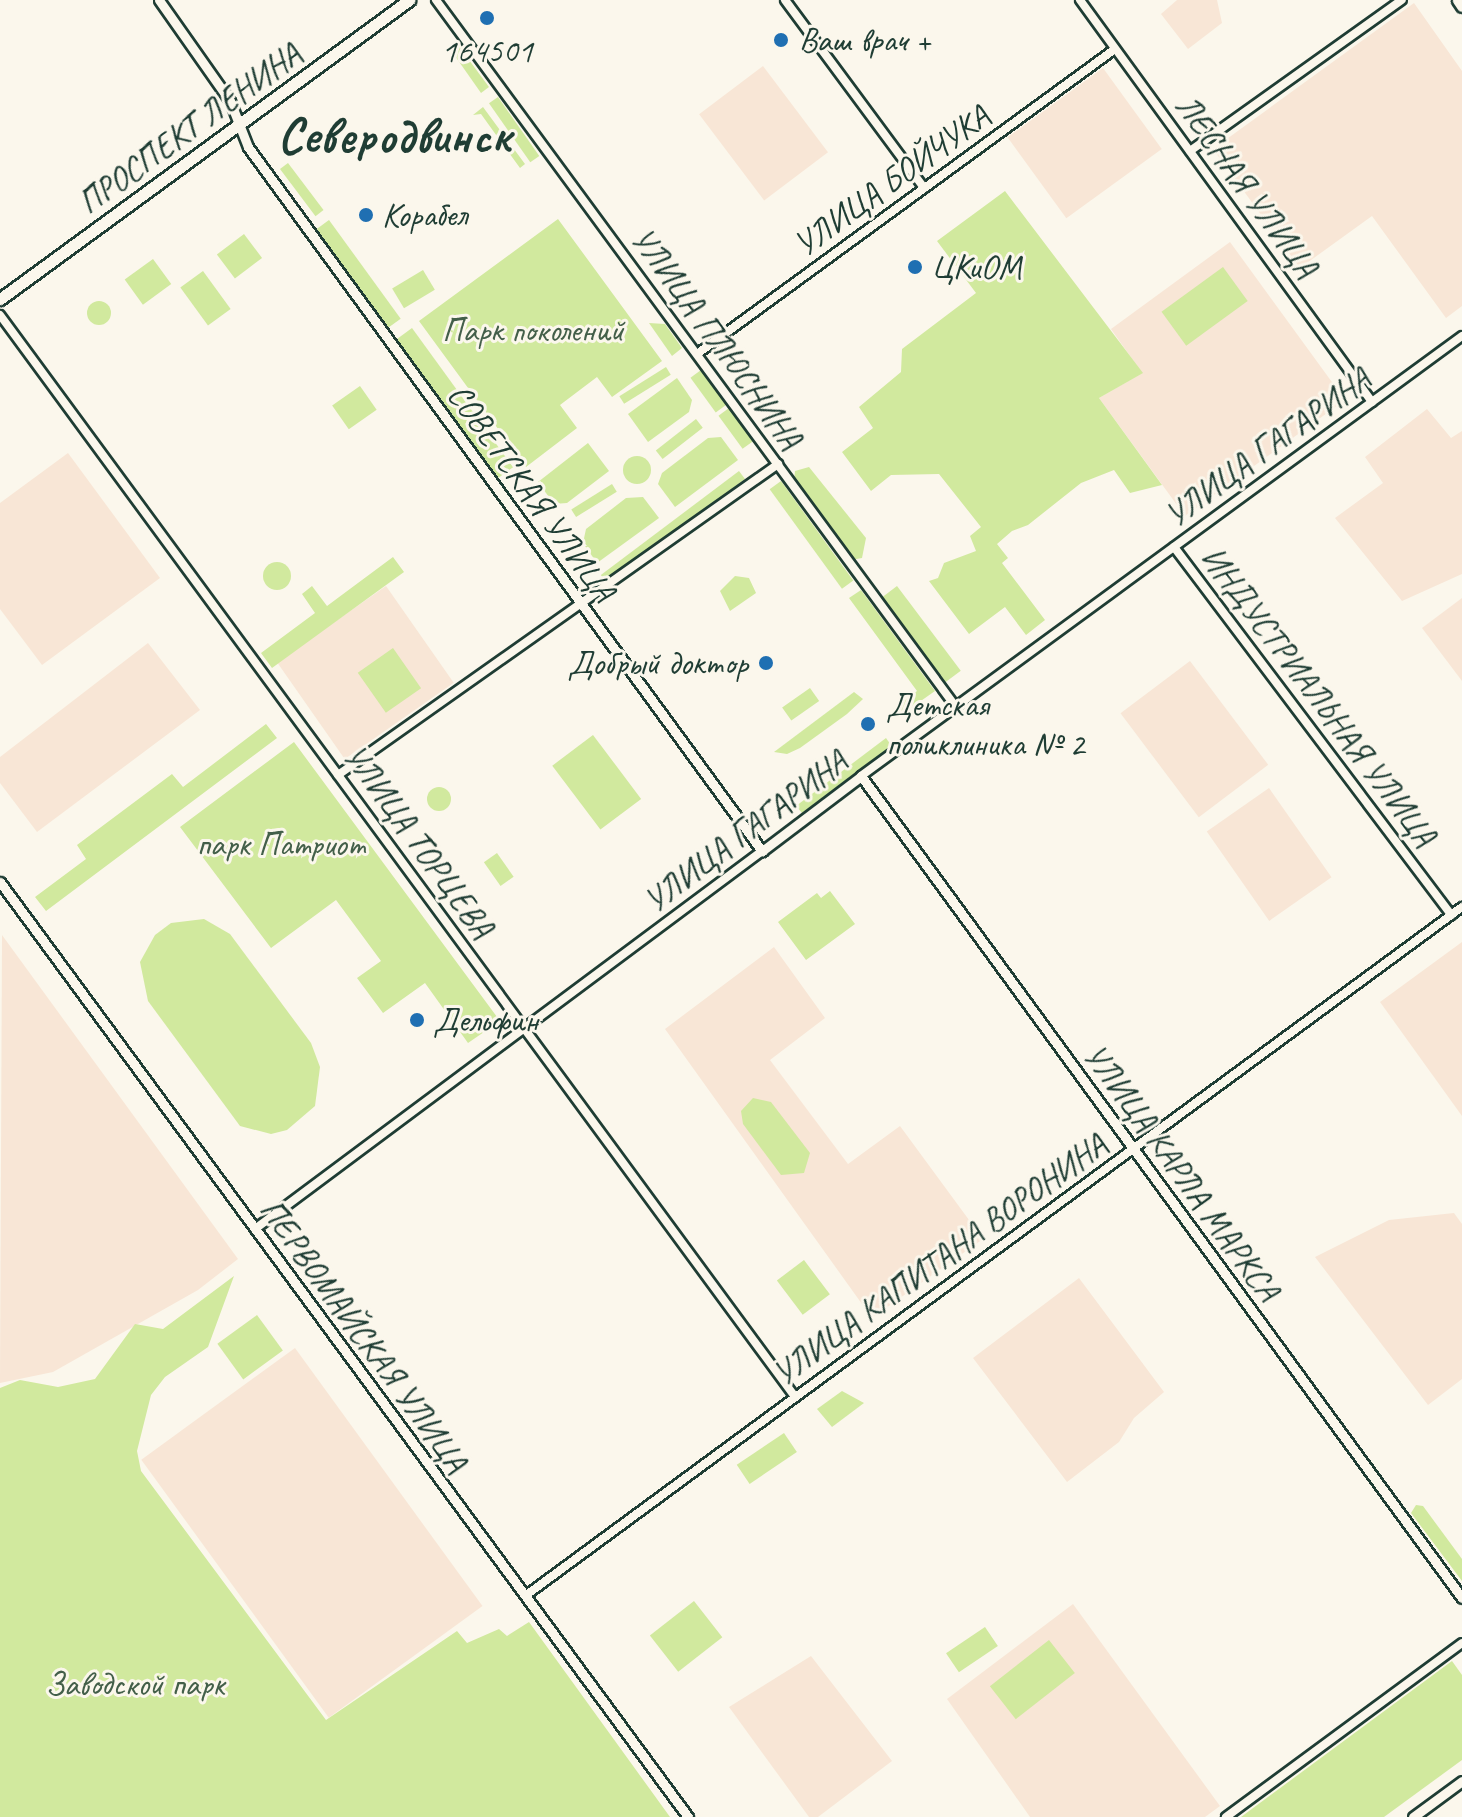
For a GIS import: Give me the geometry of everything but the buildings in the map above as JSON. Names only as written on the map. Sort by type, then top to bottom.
[{"type":"main road","name":"ПРОСПЕКТ ЛЕНИНА","points":[[0,299],[409,0]]},
{"type":"main road","points":[[1458,0],[1462,6]]},
{"type":"street","name":"СОВЕТСКАЯ УЛИЦА","points":[[159,0],[230,101],[248,147],[762,851]]},
{"type":"street","name":"УЛИЦА ПЛЮСНИНА","points":[[436,0],[956,707]]},
{"type":"street","points":[[785,0],[924,188]]},
{"type":"street","name":"ЛЕСНАЯ УЛИЦА","points":[[1080,0],[1372,402]]},
{"type":"street","points":[[1190,151],[1402,0]]},
{"type":"street","name":"УЛИЦА БОЙЧУКА","points":[[697,354],[1115,49]]},
{"type":"street","name":"УЛИЦА ТОРЦЕВА","points":[[0,315],[795,1397]]},
{"type":"street","name":"УЛИЦА ГАГАРИНА","points":[[255,1229],[861,776],[1462,336]]},
{"type":"street","points":[[338,775],[778,464]]},
{"type":"street","name":"ИНДУСТРИАЛЬНАЯ УЛИЦА","points":[[1174,547],[1451,915]]},
{"type":"street","name":"УЛИЦА КАРЛА МАРКСА","points":[[861,776],[1462,1598]]},
{"type":"street","name":"ПЕРВОМАЙСКАЯ УЛИЦА","points":[[0,882],[688,1817]]},
{"type":"street","name":"УЛИЦА КАПИТАНА ВОРОНИНА","points":[[525,1596],[1462,907]]},
{"type":"street","points":[[1226,1817],[1462,1643]]},
{"type":"street","points":[[1413,1817],[1462,1781]]},
{"type":"shaded area","points":[[1177,0],[1217,0],[1222,23],[1188,49],[1161,14]]},
{"type":"shaded area","points":[[1414,3],[1462,71],[1462,306],[1446,318],[1372,216],[1300,268],[1213,149]]},
{"type":"shaded area","points":[[763,66],[828,152],[764,200],[699,114]]},
{"type":"shaded area","points":[[1103,68],[1162,149],[1066,218],[1008,137]]},
{"type":"shaded area","points":[[1230,242],[1345,400],[1185,516],[1099,398],[1142,373],[1111,329]]},
{"type":"shaded area","points":[[1427,409],[1451,438],[1462,431],[1462,574],[1402,601],[1335,518],[1383,483],[1365,457]]},
{"type":"shaded area","points":[[68,453],[160,578],[42,665],[0,609],[0,503]]},
{"type":"shaded area","points":[[386,586],[454,683],[345,759],[277,662]]},
{"type":"shaded area","points":[[1462,598],[1462,681],[1422,628]]},
{"type":"shaded area","points":[[148,643],[200,710],[37,832],[0,783],[0,757]]},
{"type":"shaded area","points":[[1190,661],[1268,765],[1199,817],[1121,713]]},
{"type":"shaded area","points":[[1269,788],[1332,877],[1269,921],[1207,832]]},
{"type":"shaded area","points":[[2,935],[238,1259],[198,1290],[53,1372],[0,1383]]},
{"type":"shaded area","points":[[1462,942],[1462,1116],[1380,1002]]},
{"type":"shaded area","points":[[774,947],[825,1018],[770,1060],[848,1164],[900,1126],[983,1239],[872,1318],[665,1029]]},
{"type":"shaded area","points":[[1454,1213],[1462,1224],[1462,1379],[1428,1405],[1315,1257],[1389,1220]]},
{"type":"shaded area","points":[[1079,1278],[1164,1392],[1134,1418],[1119,1442],[1067,1482],[973,1358]]},
{"type":"shaded area","points":[[295,1348],[483,1606],[329,1718],[141,1460]]},
{"type":"shaded area","points":[[1073,1604],[1220,1806],[1205,1817],[1030,1817],[947,1699]]},
{"type":"shaded area","points":[[811,1656],[892,1761],[818,1817],[809,1817],[729,1707]]},
{"type":"green space","points":[[455,41],[489,87],[481,93],[448,46]]},
{"type":"green space","points":[[498,97],[539,156],[530,162],[489,103]]},
{"type":"green space","points":[[483,107],[525,164],[520,168],[481,114],[473,115]]},
{"type":"green space","points":[[288,163],[324,210],[316,216],[280,169]]},
{"type":"green space","points":[[1005,191],[1143,373],[1099,398],[1162,485],[1130,493],[1114,470],[1081,483],[1028,525],[1012,531],[997,544],[1008,558],[1002,563],[1045,620],[1026,635],[1005,607],[969,634],[929,581],[938,578],[944,563],[976,551],[970,536],[981,527],[939,474],[891,475],[871,491],[842,452],[873,428],[859,407],[901,372],[902,349],[976,293],[937,241]]},
{"type":"green space","name":"Парк поколений","points":[[558,219],[662,361],[612,397],[597,377],[560,405],[577,428],[526,467],[419,321]]},
{"type":"green space","points":[[329,220],[401,319],[385,330],[314,231]]},
{"type":"green space","points":[[244,234],[262,258],[235,278],[217,254]]},
{"type":"green space","points":[[153,259],[171,284],[143,305],[125,280]]},
{"type":"green space","points":[[1223,267],[1248,301],[1186,346],[1162,312]]},
{"type":"green space","points":[[423,270],[435,290],[404,308],[392,289]]},
{"type":"green space","points":[[203,271],[231,309],[208,325],[180,287]]},
{"type":"green space","points":[[99,301],[107,305],[111,313],[107,321],[99,325],[91,321],[87,313],[91,305]]},
{"type":"green space","points":[[649,323],[665,324],[682,348],[672,356]]},
{"type":"green space","points":[[412,328],[513,467],[498,478],[397,339]]},
{"type":"green space","points":[[666,367],[671,375],[624,404],[619,396]]},
{"type":"green space","points":[[701,370],[726,405],[716,412],[690,378]]},
{"type":"green space","points":[[677,378],[692,400],[689,412],[648,442],[628,414]]},
{"type":"green space","points":[[360,386],[377,410],[349,429],[332,406]]},
{"type":"green space","points":[[729,408],[753,441],[743,449],[718,416]]},
{"type":"green space","points":[[696,419],[703,428],[663,459],[656,450]]},
{"type":"green space","points":[[721,437],[738,460],[675,507],[658,484],[662,473],[708,438]]},
{"type":"green space","points":[[588,443],[609,471],[567,503],[554,504],[538,482]]},
{"type":"green space","points":[[637,456],[647,460],[651,470],[647,480],[637,484],[627,480],[623,470],[627,460]]},
{"type":"green space","points":[[809,467],[866,538],[862,558],[851,560],[794,481],[795,471]]},
{"type":"green space","points":[[739,471],[745,479],[607,583],[601,575]]},
{"type":"green space","points":[[781,481],[853,581],[842,589],[770,489]]},
{"type":"green space","points":[[612,484],[617,492],[576,517],[571,509]]},
{"type":"green space","points":[[643,497],[659,518],[597,563],[583,543],[586,529],[626,498]]},
{"type":"green space","points":[[393,557],[404,572],[272,668],[261,653],[315,613],[302,594],[312,586],[327,606]]},
{"type":"green space","points":[[277,562],[287,566],[291,576],[287,586],[277,590],[267,586],[263,576],[267,566]]},
{"type":"green space","points":[[735,576],[749,578],[756,593],[730,611],[720,591]]},
{"type":"green space","points":[[897,586],[961,671],[944,683],[880,599]]},
{"type":"green space","points":[[861,590],[935,691],[898,717],[893,709],[917,691],[849,598]]},
{"type":"green space","points":[[393,648],[421,688],[386,713],[358,673]]},
{"type":"green space","points":[[810,688],[819,701],[791,721],[782,708]]},
{"type":"green space","points":[[854,692],[863,699],[847,714],[800,748],[787,754],[774,752]]},
{"type":"green space","points":[[266,724],[277,738],[46,911],[35,897],[86,859],[77,845],[172,774],[183,787]]},
{"type":"green space","points":[[593,735],[641,799],[600,830],[552,766]]},
{"type":"green space","points":[[886,738],[893,748],[802,813],[796,806]]},
{"type":"green space","name":"парк Патриот","points":[[294,742],[500,1021],[468,1043],[425,983],[383,1013],[357,978],[381,961],[336,900],[271,948],[180,827]]},
{"type":"green space","points":[[439,787],[450,794],[451,799],[444,810],[439,811],[428,804],[427,799],[434,788]]},
{"type":"green space","points":[[497,853],[514,877],[501,886],[484,862]]},
{"type":"green space","points":[[830,891],[855,924],[806,960],[778,922],[817,893],[821,898]]},
{"type":"green space","points":[[204,919],[230,934],[311,1043],[320,1067],[315,1106],[287,1130],[271,1134],[240,1126],[148,1001],[140,962],[155,935],[171,923]]},
{"type":"green space","points":[[753,1098],[771,1102],[810,1153],[804,1173],[781,1175],[743,1124],[741,1111]]},
{"type":"green space","points":[[804,1260],[830,1294],[803,1315],[777,1280]]},
{"type":"green space","name":"Заводской парк","points":[[234,1276],[208,1347],[165,1377],[151,1395],[137,1451],[141,1471],[326,1720],[457,1631],[467,1643],[499,1629],[507,1636],[529,1622],[670,1817],[0,1817],[0,1388],[20,1380],[58,1387],[95,1379],[135,1324],[163,1329]]},
{"type":"green space","points":[[257,1315],[283,1351],[243,1379],[217,1344]]},
{"type":"green space","points":[[842,1391],[864,1403],[832,1427],[817,1409]]},
{"type":"green space","points":[[784,1433],[797,1452],[750,1484],[737,1465]]},
{"type":"green space","points":[[1416,1505],[1423,1506],[1462,1559],[1462,1581],[1411,1513]]},
{"type":"green space","points":[[694,1601],[722,1637],[678,1672],[650,1635]]},
{"type":"green space","points":[[985,1627],[998,1646],[959,1672],[946,1653]]},
{"type":"green space","points":[[1049,1640],[1075,1673],[1016,1719],[990,1686]]},
{"type":"green space","points":[[1452,1661],[1462,1675],[1462,1760],[1384,1817],[1241,1817]]},
{"type":"place","name":"164501","points":[[487,18]]},
{"type":"place","name":"Ваш врач +","points":[[781,40]]},
{"type":"place","name":"Корабел","points":[[366,215]]},
{"type":"place","name":"ЦКиОМ","points":[[915,267]]},
{"type":"place","name":"Добрый доктор","points":[[766,663]]},
{"type":"place","name":"Детская поликлиника № 2","points":[[868,724]]},
{"type":"place","name":"Дельфин","points":[[417,1020]]},
{"type":"district","name":"Северодвинск","points":[[394,136]]}]
